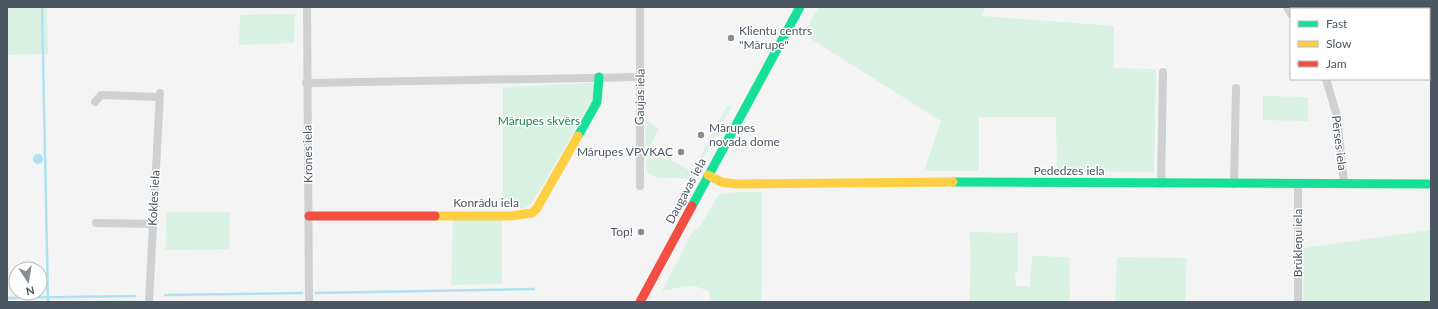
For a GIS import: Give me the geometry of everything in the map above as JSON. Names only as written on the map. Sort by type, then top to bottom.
[{"type":"street","name":"Krones iela","points":[[307,7],[306,83],[309,302]]},
{"type":"street","name":"Gaujas iela","points":[[640,7],[640,186]]},
{"type":"street","name":"Daugavas iela","points":[[640,302],[800,7]]},
{"type":"street","points":[[1161,184],[1163,72]]},
{"type":"street","name":"Konrādu iela","points":[[309,216],[511,216],[532,214],[537,208],[597,102],[599,77]]},
{"type":"street","points":[[306,83],[641,77]]},
{"type":"street","name":"Pērses iela","points":[[1326,80],[1337,116],[1344,184]]},
{"type":"street","points":[[1234,184],[1236,88]]},
{"type":"street","name":"Kokles iela","points":[[95,102],[101,95],[160,95],[149,302]]},
{"type":"street","name":"Pededzes iela","points":[[708,175],[721,182],[737,184],[1431,184]]},
{"type":"street","name":"Brūkleņu iela","points":[[1298,184],[1298,302]]},
{"type":"street","points":[[96,223],[152,224]]},
{"type":"green space","points":[[7,7],[47,7],[48,54],[7,55]]},
{"type":"green space","points":[[819,7],[985,7],[982,16],[1114,26],[1113,68],[1156,69],[1154,172],[1057,171],[1056,117],[979,117],[979,171],[924,171],[941,121],[803,34]]},
{"type":"green space","points":[[1431,7],[1431,36],[1430,8],[1410,8]]},
{"type":"green space","points":[[295,14],[294,43],[239,45],[240,15]]},
{"type":"green space","name":"Mārupes skvērs","points":[[594,83],[597,92],[532,203],[525,208],[503,208],[503,87]]},
{"type":"green space","points":[[1263,96],[1308,97],[1308,121],[1263,120]]},
{"type":"green space","points":[[727,106],[732,106],[691,179],[655,177],[647,173],[645,119],[659,129],[649,148],[692,172]]},
{"type":"green space","points":[[736,192],[762,192],[761,302],[711,302],[709,292],[691,286],[662,291],[691,234],[701,225],[717,197],[720,194]]},
{"type":"green space","points":[[167,212],[230,212],[229,249],[165,250]]},
{"type":"green space","points":[[453,220],[502,220],[502,284],[451,285]]},
{"type":"green space","points":[[1431,230],[1431,302],[1303,302],[1304,248]]},
{"type":"green space","points":[[969,232],[1018,233],[1018,272],[1015,272],[1016,286],[1030,286],[1032,256],[1069,257],[1070,302],[969,302],[971,258]]},
{"type":"green space","points":[[1117,257],[1187,258],[1185,302],[1115,302]]},
{"type":"green space","points":[[96,300],[138,300],[138,302],[95,302]]},
{"type":"water","points":[[36,154],[40,154],[42,155],[42,163],[36,164],[33,161],[33,157]]},
{"type":"waterway","points":[[42,7],[48,302]]},
{"type":"waterway","points":[[316,293],[534,289]]},
{"type":"waterway","points":[[165,295],[302,293]]},
{"type":"waterway","points":[[7,298],[135,296]]},
{"type":"traffic: fast","points":[[692,206],[800,7]]},
{"type":"traffic: fast","points":[[578,136],[597,102],[599,77]]},
{"type":"traffic: fast","points":[[953,182],[1431,184]]},
{"type":"traffic: slow","points":[[435,216],[511,216],[532,213],[537,208],[578,136]]},
{"type":"traffic: slow","points":[[708,175],[721,182],[737,184],[953,182]]},
{"type":"traffic: jam","points":[[640,302],[692,206]]},
{"type":"traffic: jam","points":[[309,216],[435,216]]},
{"type":"place","name":"Klientu centrs \"Mārupe\"","points":[[731,38]]},
{"type":"place","name":"Mārupes novada dome","points":[[701,135]]},
{"type":"place","name":"Mārupes VPVKAC","points":[[681,152]]},
{"type":"place","name":"Top!","points":[[641,232]]}]
